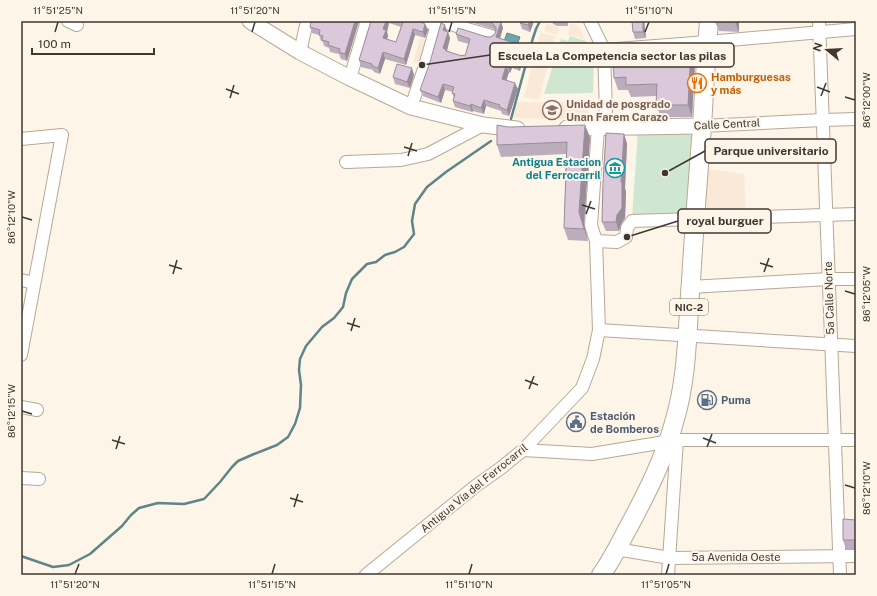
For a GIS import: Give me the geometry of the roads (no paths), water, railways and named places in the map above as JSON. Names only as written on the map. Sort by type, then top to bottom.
[{"type":"highway","name":"NIC-2","points":[[601,575],[673,441],[682,390],[688,336],[690,287],[709,21]]},
{"type":"main road","points":[[250,21],[300,52],[411,107],[483,125],[512,130],[528,129]]},
{"type":"main road","name":"Calle Central","points":[[551,129],[702,126]]},
{"type":"street","points":[[300,52],[307,21]]},
{"type":"street","points":[[350,78],[367,21]]},
{"type":"street","points":[[424,21],[438,22],[491,36]]},
{"type":"street","name":"Antigua Vía del Ferrocarril","points":[[366,575],[523,450],[582,388],[593,359],[599,330],[596,241],[591,225],[598,128],[606,111],[604,50],[590,21]]},
{"type":"street","points":[[411,107],[438,22]]},
{"type":"street","points":[[604,50],[707,42],[819,26],[856,29]]},
{"type":"street","name":"5a Calle Norte","points":[[819,26],[840,575]]},
{"type":"street","name":"Calle Central","points":[[702,126],[856,119]]},
{"type":"street","points":[[346,162],[401,160],[428,154],[483,125]]},
{"type":"street","points":[[21,139],[62,135],[21,355]]},
{"type":"street","points":[[596,241],[617,242],[626,237],[627,228],[632,221],[856,214]]},
{"type":"street","points":[[690,287],[829,279],[856,279]]},
{"type":"street","points":[[21,280],[34,283]]},
{"type":"street","points":[[599,330],[856,346]]},
{"type":"street","points":[[21,407],[36,410]]},
{"type":"street","points":[[523,450],[592,454],[673,441],[856,440]]},
{"type":"street","points":[[668,575],[670,558],[673,441]]},
{"type":"street","points":[[21,478],[39,479]]},
{"type":"street","name":"5a Avenida Oeste","points":[[616,549],[670,558],[856,556]]},
{"type":"water","points":[[507,33],[520,37],[516,48],[503,44]]},
{"type":"waterway","points":[[511,119],[533,38],[540,21]]},
{"type":"waterway","points":[[21,556],[53,567],[69,565],[90,554],[122,526],[139,508],[158,503],[184,504],[204,499],[238,461],[277,445],[288,437],[295,424],[300,408],[300,359],[306,346],[322,327],[334,318],[343,307],[346,293],[352,279],[367,264],[376,262],[385,255],[404,247],[414,234],[412,221],[415,204],[427,187],[491,141]]},
{"type":"place","name":"Escuela La Competencia sector las pilas","points":[[422,65]]},
{"type":"place","name":"Hamburguesas y más","points":[[697,83]]},
{"type":"place","name":"Unidad de posgrado Unan Farem Carazo","points":[[552,110]]},
{"type":"place","name":"Antigua Estacion del Ferrocarril","points":[[615,168]]},
{"type":"place","name":"Parque universitario","points":[[665,173]]},
{"type":"place","name":"royal burguer","points":[[627,237]]},
{"type":"place","name":"Puma","points":[[707,400]]},
{"type":"place","name":"Estación de Bomberos","points":[[576,422]]}]
